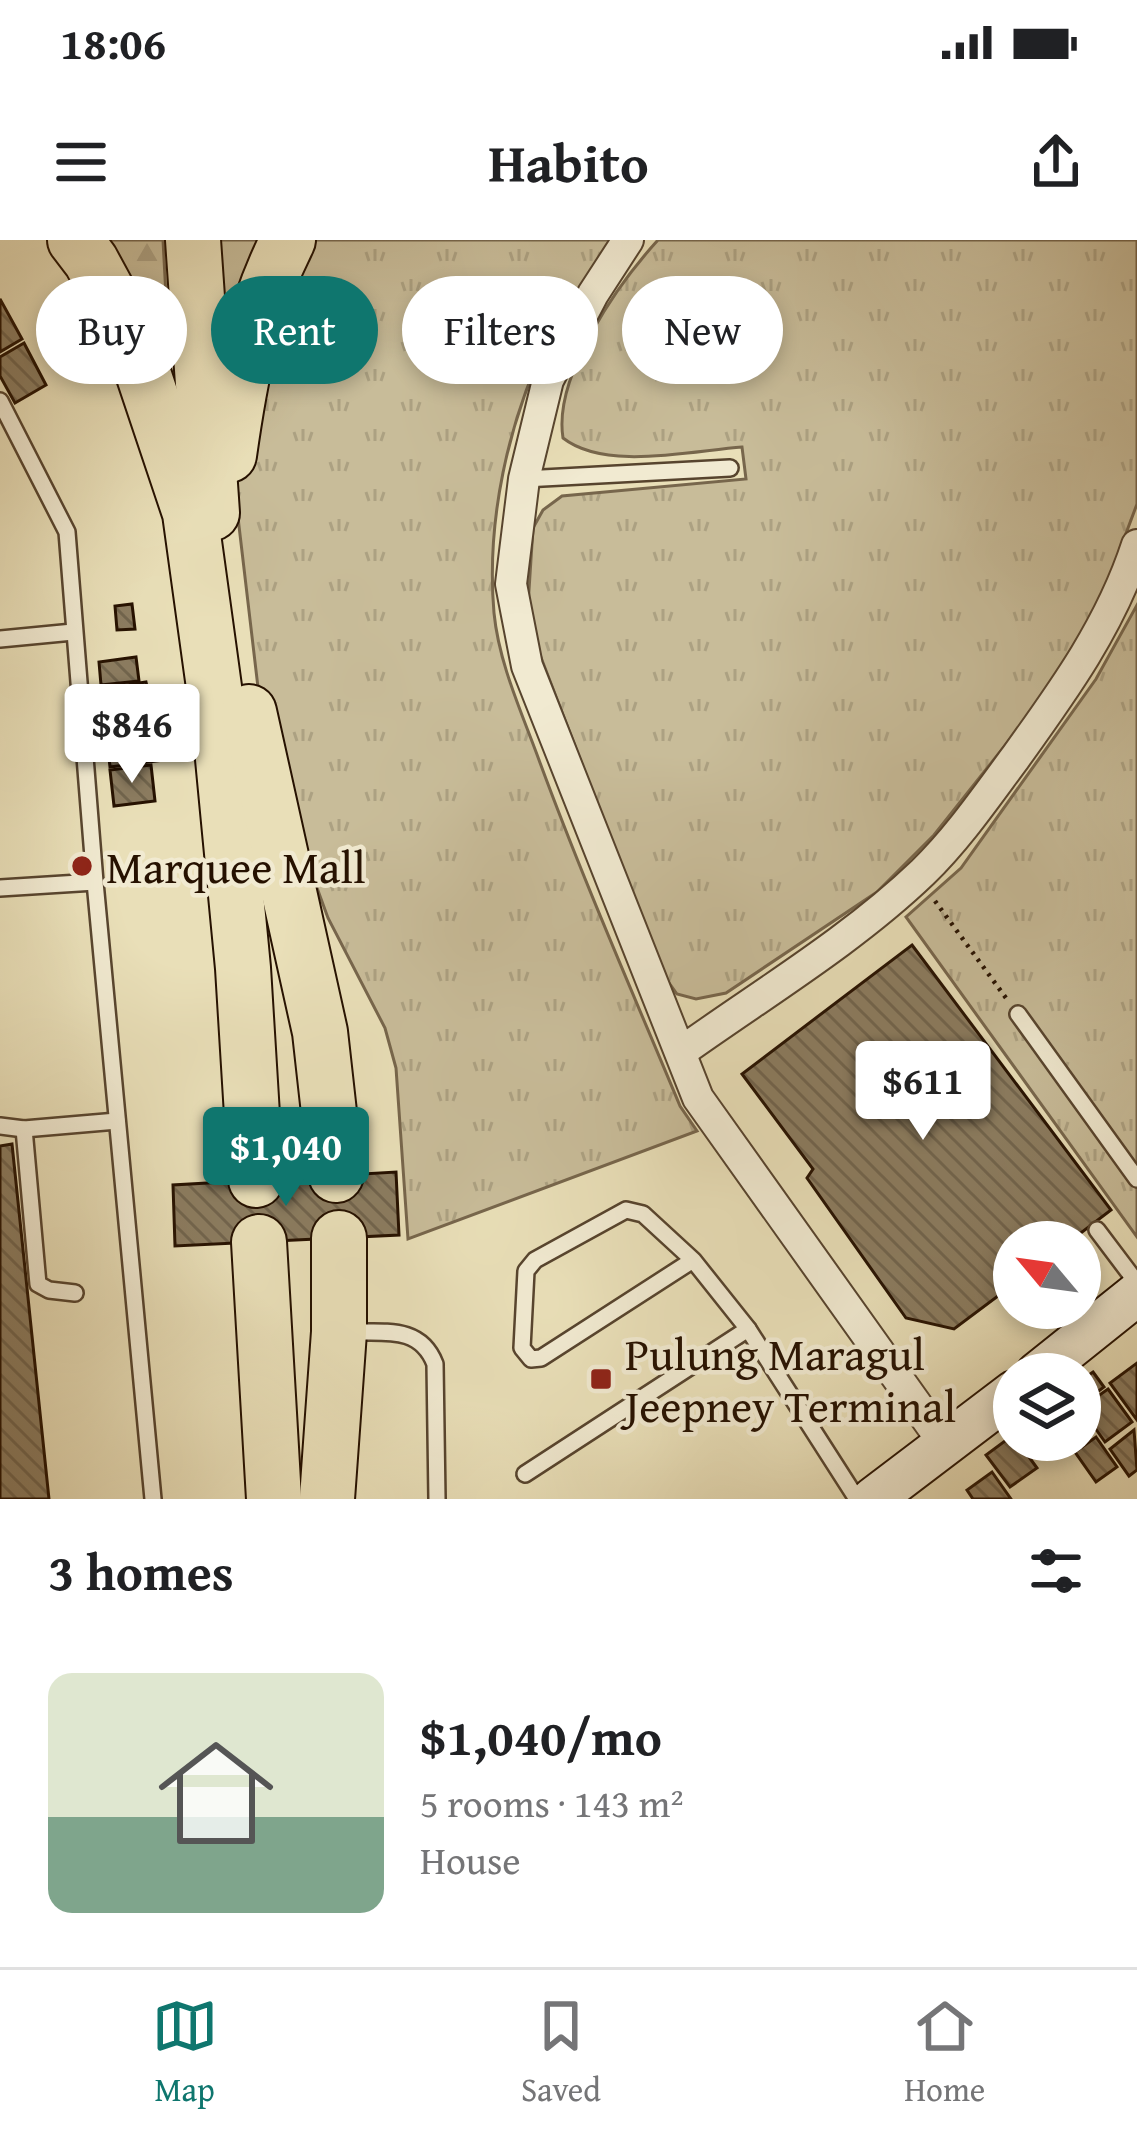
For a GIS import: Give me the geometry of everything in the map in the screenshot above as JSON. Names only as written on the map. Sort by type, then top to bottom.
[{"type":"highway","points":[[75,240],[129,331],[190,513],[221,738],[243,968],[256,1180]]},
{"type":"highway","points":[[178,240],[194,476],[190,513]]},
{"type":"highway","points":[[193,240],[215,542],[320,1032],[335,1175]]},
{"type":"highway","points":[[236,643],[226,511],[229,459],[244,354],[289,240]]},
{"type":"highway","points":[[327,1499],[339,1332],[340,1238]]},
{"type":"highway","points":[[259,1242],[274,1499]]},
{"type":"main road","points":[[1063,1353],[1137,1294]]},
{"type":"main road","points":[[873,1499],[993,1409]]},
{"type":"street","points":[[628,240],[548,380],[524,478],[511,584],[527,666],[698,1097],[946,1446]]},
{"type":"street","points":[[681,1052],[871,916],[917,877],[976,811],[1085,660],[1114,605],[1137,544]]},
{"type":"lane","points":[[0,401],[64,520],[153,1499]]},
{"type":"lane","points":[[524,478],[730,468]]},
{"type":"lane","points":[[0,639],[73,632]]},
{"type":"lane","points":[[0,888],[94,882]]},
{"type":"lane","points":[[1018,1015],[1137,1179]]},
{"type":"lane","points":[[0,1126],[23,1129],[117,1121]]},
{"type":"lane","points":[[23,1129],[38,1284],[74,1293]]},
{"type":"lane","points":[[693,1260],[541,1358],[530,1359],[522,1348],[526,1271],[535,1260],[626,1210],[644,1214],[693,1260],[748,1329],[857,1499]]},
{"type":"lane","points":[[1101,1235],[1137,1283]]},
{"type":"lane","points":[[525,1474],[748,1329]]},
{"type":"lane","points":[[339,1332],[410,1334],[430,1353],[435,1364],[437,1499]]},
{"type":"path","points":[[917,877],[1018,1015]]},
{"type":"green space","points":[[93,240],[163,240],[165,276],[110,276]]},
{"type":"green space","points":[[204,240],[268,240],[257,276],[211,276],[211,298]]},
{"type":"green space","points":[[297,240],[612,240],[587,276],[402,276],[402,384],[529,384],[503,473],[493,543],[494,613],[501,651],[572,847],[680,1106],[697,1131],[408,1239],[396,1068],[385,1028],[328,918],[261,713],[233,475],[258,384],[378,384],[378,276],[287,276]]},
{"type":"green space","points":[[658,240],[1137,240],[1137,504],[1101,600],[1038,704],[934,835],[877,892],[726,993],[696,999],[677,994],[662,973],[527,621],[533,528],[543,510],[562,496],[746,479],[742,447],[674,455],[601,454],[563,438],[563,413],[569,384],[598,384],[598,322],[622,285],[622,384],[783,384],[783,276],[629,276]]},
{"type":"green space","points":[[161,384],[171,384],[172,408]]},
{"type":"green space","points":[[1137,605],[1137,1237],[906,917],[961,868],[1096,679]]},
{"type":"building","points":[[0,299],[22,339],[0,352]]},
{"type":"building","points":[[24,343],[36,366],[36,384],[46,385],[15,403],[0,376],[0,357]]},
{"type":"building","points":[[132,604],[135,629],[117,630],[115,606]]},
{"type":"building","points":[[136,657],[139,681],[101,685],[99,662]]},
{"type":"building","points":[[146,682],[164,760],[110,767],[101,689]]},
{"type":"building","points":[[151,765],[155,801],[114,806],[110,770]]},
{"type":"building","points":[[912,945],[1111,1210],[1097,1221],[993,1221],[993,1300],[954,1329],[906,1318],[807,1178],[813,1169],[742,1074]]},
{"type":"building","points":[[12,1144],[49,1499],[0,1499],[0,1146]]},
{"type":"building","points":[[396,1172],[399,1235],[175,1246],[173,1185]]},
{"type":"building","points":[[1137,1363],[1137,1420],[1110,1383]]},
{"type":"building","points":[[1108,1389],[1132,1422],[1105,1442],[1101,1436],[1101,1394]]},
{"type":"building","points":[[1134,1430],[1137,1470],[1129,1476],[1110,1449]]},
{"type":"building","points":[[1101,1444],[1117,1467],[1096,1482],[1081,1461],[1101,1461]]},
{"type":"building","points":[[993,1450],[993,1461],[1032,1461],[1037,1468],[1010,1487],[986,1455]]},
{"type":"building","points":[[992,1472],[1011,1499],[973,1499],[967,1490]]},
{"type":"place","name":"Marquee Mall","points":[[82,866]]},
{"type":"place","name":"Pulung Maragul Jeepney Terminal","points":[[601,1379]]}]
